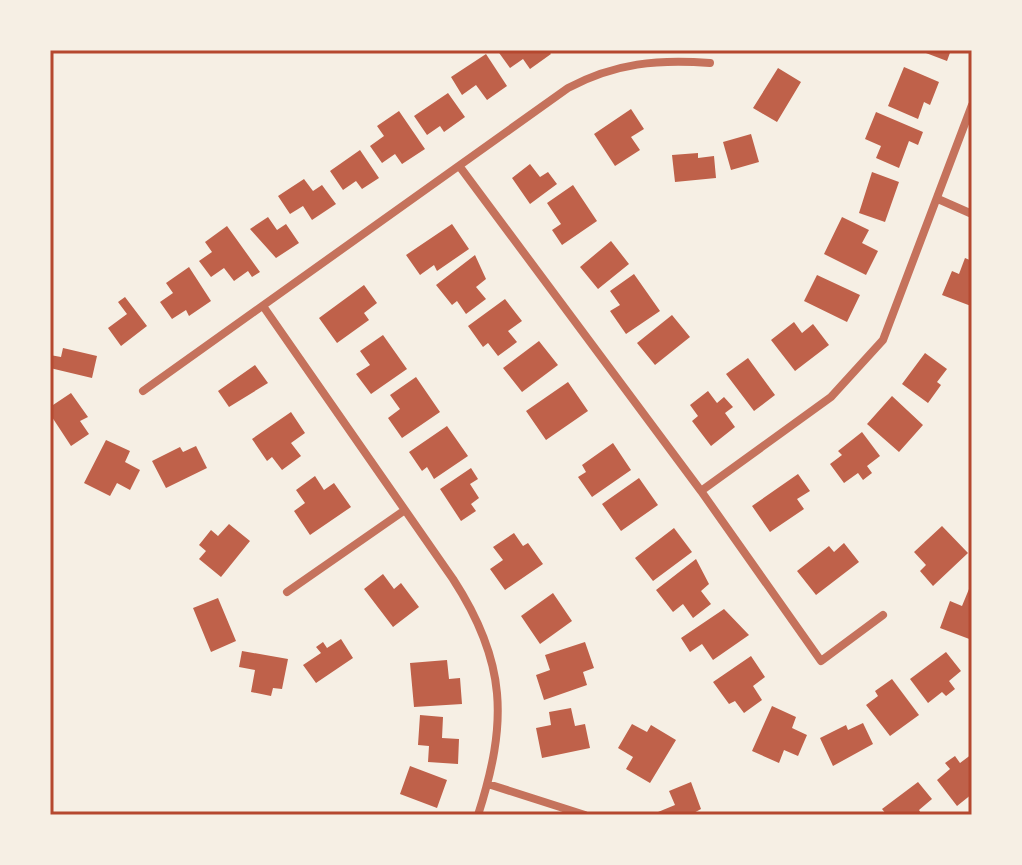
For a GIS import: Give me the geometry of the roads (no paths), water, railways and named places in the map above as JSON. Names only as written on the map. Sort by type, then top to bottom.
[{"type":"street","points":[[143,391],[568,88],[643,61],[710,63]]},
{"type":"street","points":[[701,491],[831,397],[869,358],[890,325],[972,105]]},
{"type":"street","points":[[460,167],[701,491],[821,661],[883,615]]},
{"type":"street","points":[[938,199],[972,214]]},
{"type":"street","points":[[263,306],[473,611],[488,643],[499,690],[500,717],[488,784],[478,815]]},
{"type":"street","points":[[287,592],[405,510]]},
{"type":"street","points":[[488,784],[585,815]]}]
